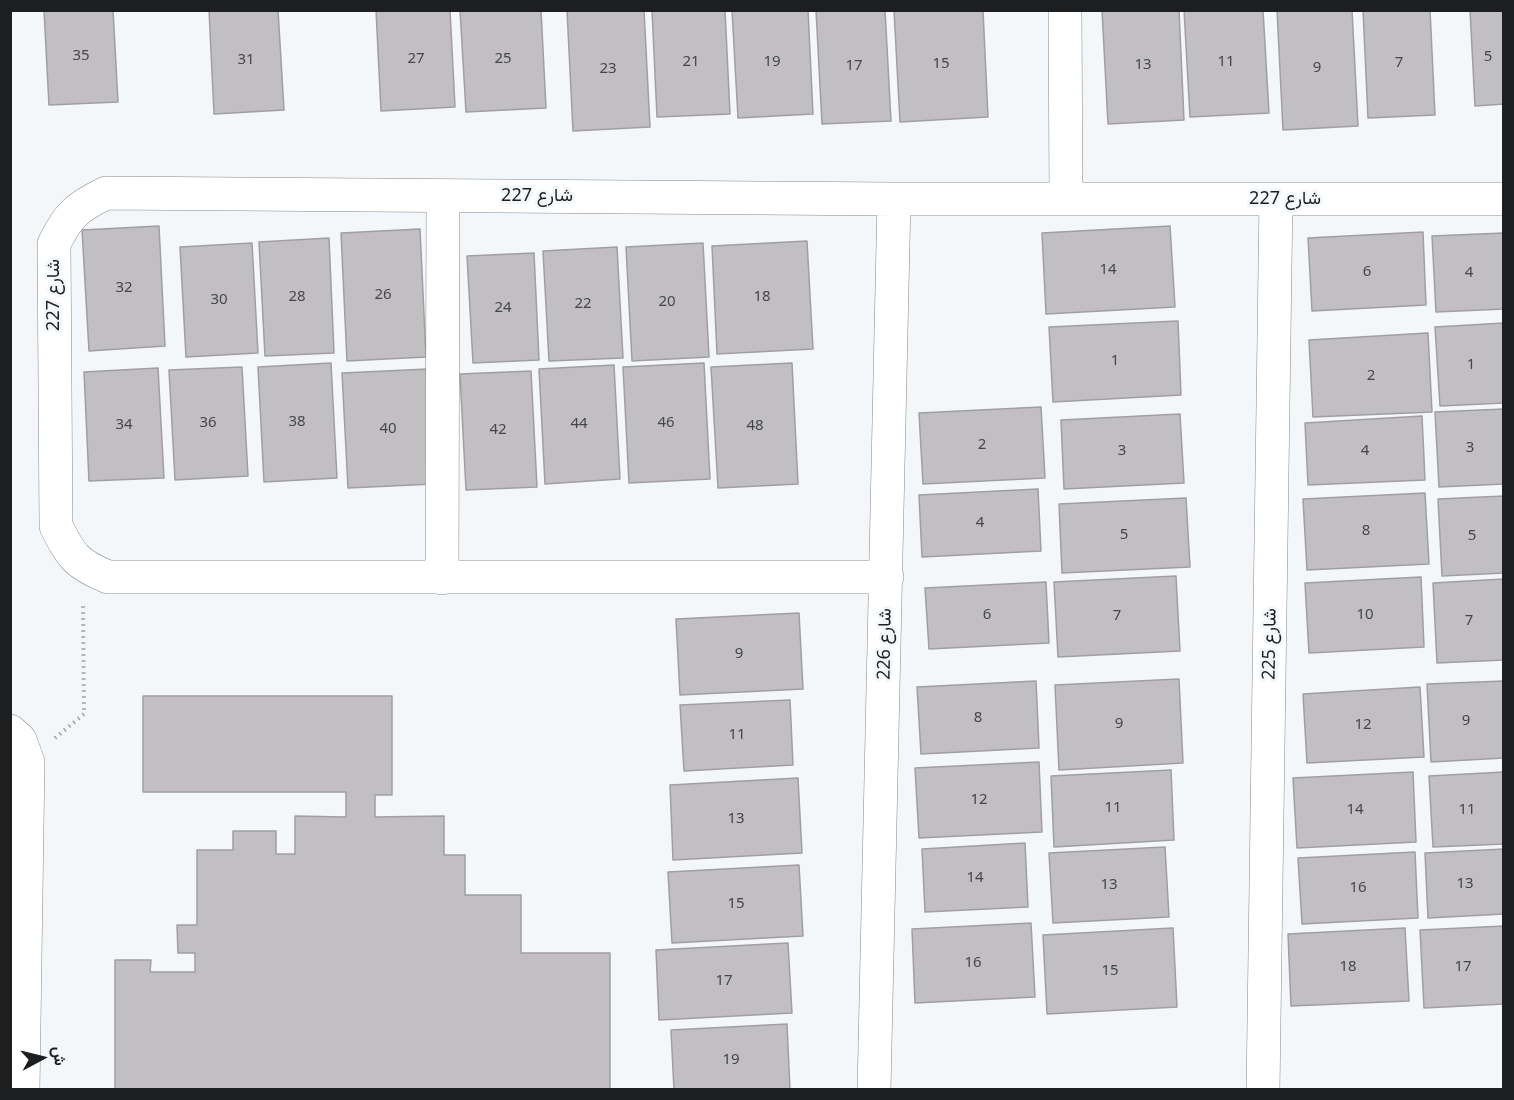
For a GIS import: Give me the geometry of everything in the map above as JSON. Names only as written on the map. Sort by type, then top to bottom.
[{"type":"street","points":[[1065,10],[1066,199]]},
{"type":"street","name":"شارع 227","points":[[82,567],[67,548],[56,526],[54,244],[65,221],[81,205],[106,193],[894,199],[1503,199]]},
{"type":"street","points":[[442,578],[443,196]]},
{"type":"street","name":"شارع 226","points":[[874,1089],[894,199]]},
{"type":"street","name":"شارع 225","points":[[1263,1089],[1276,199]]},
{"type":"street","points":[[82,567],[108,577],[144,579],[887,577]]},
{"type":"street","points":[[10,731],[20,740],[28,762],[17,984],[23,1089]]},
{"type":"path","points":[[28,762],[84,714],[82,567]]},
{"type":"building","points":[[44,10],[113,10],[118,102],[49,105]]},
{"type":"building","points":[[209,10],[278,10],[284,110],[214,114]]},
{"type":"building","points":[[376,10],[450,10],[455,107],[381,111]]},
{"type":"building","points":[[460,10],[541,10],[546,108],[466,112]]},
{"type":"building","points":[[567,10],[644,10],[650,127],[573,131]]},
{"type":"building","points":[[652,10],[725,10],[730,114],[657,117]]},
{"type":"building","points":[[732,10],[808,10],[813,114],[738,118]]},
{"type":"building","points":[[816,10],[885,10],[891,121],[822,124]]},
{"type":"building","points":[[894,10],[983,10],[988,117],[900,122]]},
{"type":"building","points":[[1102,10],[1179,10],[1184,120],[1108,124]]},
{"type":"building","points":[[1184,10],[1263,10],[1269,113],[1190,117]]},
{"type":"building","points":[[1277,10],[1352,10],[1358,126],[1283,130]]},
{"type":"building","points":[[1363,10],[1430,10],[1435,115],[1368,118]]},
{"type":"building","points":[[1470,10],[1504,10],[1504,104],[1475,106]]},
{"type":"building","points":[[159,226],[165,346],[89,351],[82,230]]},
{"type":"building","points":[[1170,226],[1175,307],[1046,314],[1042,233]]},
{"type":"building","points":[[420,229],[426,357],[347,361],[341,233]]},
{"type":"building","points":[[1423,232],[1426,305],[1312,311],[1308,238]]},
{"type":"building","points":[[1504,233],[1504,309],[1436,312],[1432,236]]},
{"type":"building","points":[[329,238],[334,353],[265,356],[259,242]]},
{"type":"building","points":[[807,241],[813,349],[717,354],[712,246]]},
{"type":"building","points":[[252,243],[258,353],[186,357],[180,247]]},
{"type":"building","points":[[703,243],[709,357],[632,361],[626,247]]},
{"type":"building","points":[[617,247],[623,358],[549,361],[543,251]]},
{"type":"building","points":[[534,253],[539,360],[473,363],[467,256]]},
{"type":"building","points":[[1178,321],[1181,395],[1053,402],[1049,327]]},
{"type":"building","points":[[1504,323],[1504,403],[1440,406],[1435,327]]},
{"type":"building","points":[[1428,333],[1432,412],[1313,417],[1309,340]]},
{"type":"building","points":[[331,363],[337,478],[264,482],[258,367]]},
{"type":"building","points":[[704,363],[710,479],[629,483],[623,367]]},
{"type":"building","points":[[792,363],[798,484],[718,488],[711,367]]},
{"type":"building","points":[[614,365],[620,479],[545,484],[539,369]]},
{"type":"building","points":[[242,367],[248,476],[175,480],[169,370]]},
{"type":"building","points":[[158,368],[164,478],[89,481],[84,372]]},
{"type":"building","points":[[428,369],[434,484],[348,488],[342,373]]},
{"type":"building","points":[[531,371],[537,487],[466,490],[460,374]]},
{"type":"building","points":[[1041,407],[1045,478],[923,484],[919,413]]},
{"type":"building","points":[[1504,409],[1504,484],[1439,487],[1435,412]]},
{"type":"building","points":[[1180,414],[1184,483],[1064,489],[1061,420]]},
{"type":"building","points":[[1422,416],[1425,480],[1308,485],[1305,423]]},
{"type":"building","points":[[1038,489],[1041,551],[922,557],[919,495]]},
{"type":"building","points":[[1425,493],[1429,564],[1307,570],[1303,499]]},
{"type":"building","points":[[1504,496],[1504,573],[1442,576],[1438,499]]},
{"type":"building","points":[[1186,498],[1190,567],[1062,573],[1059,504]]},
{"type":"building","points":[[1176,576],[1180,651],[1058,657],[1054,582]]},
{"type":"building","points":[[1421,577],[1424,647],[1309,653],[1305,583]]},
{"type":"building","points":[[1504,579],[1504,660],[1437,663],[1433,583]]},
{"type":"building","points":[[1046,582],[1049,643],[929,649],[925,588]]},
{"type":"building","points":[[799,613],[803,689],[680,695],[676,619]]},
{"type":"building","points":[[1179,679],[1183,763],[1059,770],[1055,685]]},
{"type":"building","points":[[1036,681],[1039,748],[921,754],[917,687]]},
{"type":"building","points":[[1504,681],[1504,758],[1431,762],[1427,684]]},
{"type":"building","points":[[1420,687],[1424,757],[1307,763],[1303,694]]},
{"type":"building","points":[[143,696],[392,696],[392,795],[375,795],[375,817],[444,816],[444,855],[465,855],[465,895],[521,895],[521,953],[610,953],[610,1090],[115,1090],[115,960],[151,960],[150,972],[195,972],[195,953],[178,953],[177,925],[197,925],[197,850],[233,850],[233,831],[276,831],[276,854],[295,854],[295,816],[346,817],[346,792],[143,792]]},
{"type":"building","points":[[790,700],[793,765],[684,771],[680,705]]},
{"type":"building","points":[[1039,762],[1042,832],[919,838],[915,768]]},
{"type":"building","points":[[1171,770],[1174,840],[1054,847],[1051,776]]},
{"type":"building","points":[[1413,772],[1416,842],[1297,848],[1293,778]]},
{"type":"building","points":[[1504,772],[1504,844],[1433,847],[1429,776]]},
{"type":"building","points":[[798,778],[802,853],[673,860],[670,785]]},
{"type":"building","points":[[1025,843],[1028,907],[925,912],[922,849]]},
{"type":"building","points":[[1165,847],[1169,917],[1053,923],[1049,853]]},
{"type":"building","points":[[1504,849],[1504,914],[1428,918],[1425,853]]},
{"type":"building","points":[[1415,852],[1418,918],[1302,924],[1298,858]]},
{"type":"building","points":[[799,865],[803,936],[672,943],[668,872]]},
{"type":"building","points":[[1031,923],[1035,997],[915,1003],[912,929]]},
{"type":"building","points":[[1504,926],[1504,1004],[1424,1008],[1420,930]]},
{"type":"building","points":[[1173,928],[1177,1007],[1047,1014],[1043,935]]},
{"type":"building","points":[[1405,928],[1409,1001],[1291,1006],[1288,934]]},
{"type":"building","points":[[788,943],[792,1013],[659,1020],[656,950]]},
{"type":"building","points":[[787,1024],[790,1090],[674,1090],[671,1030]]}]
